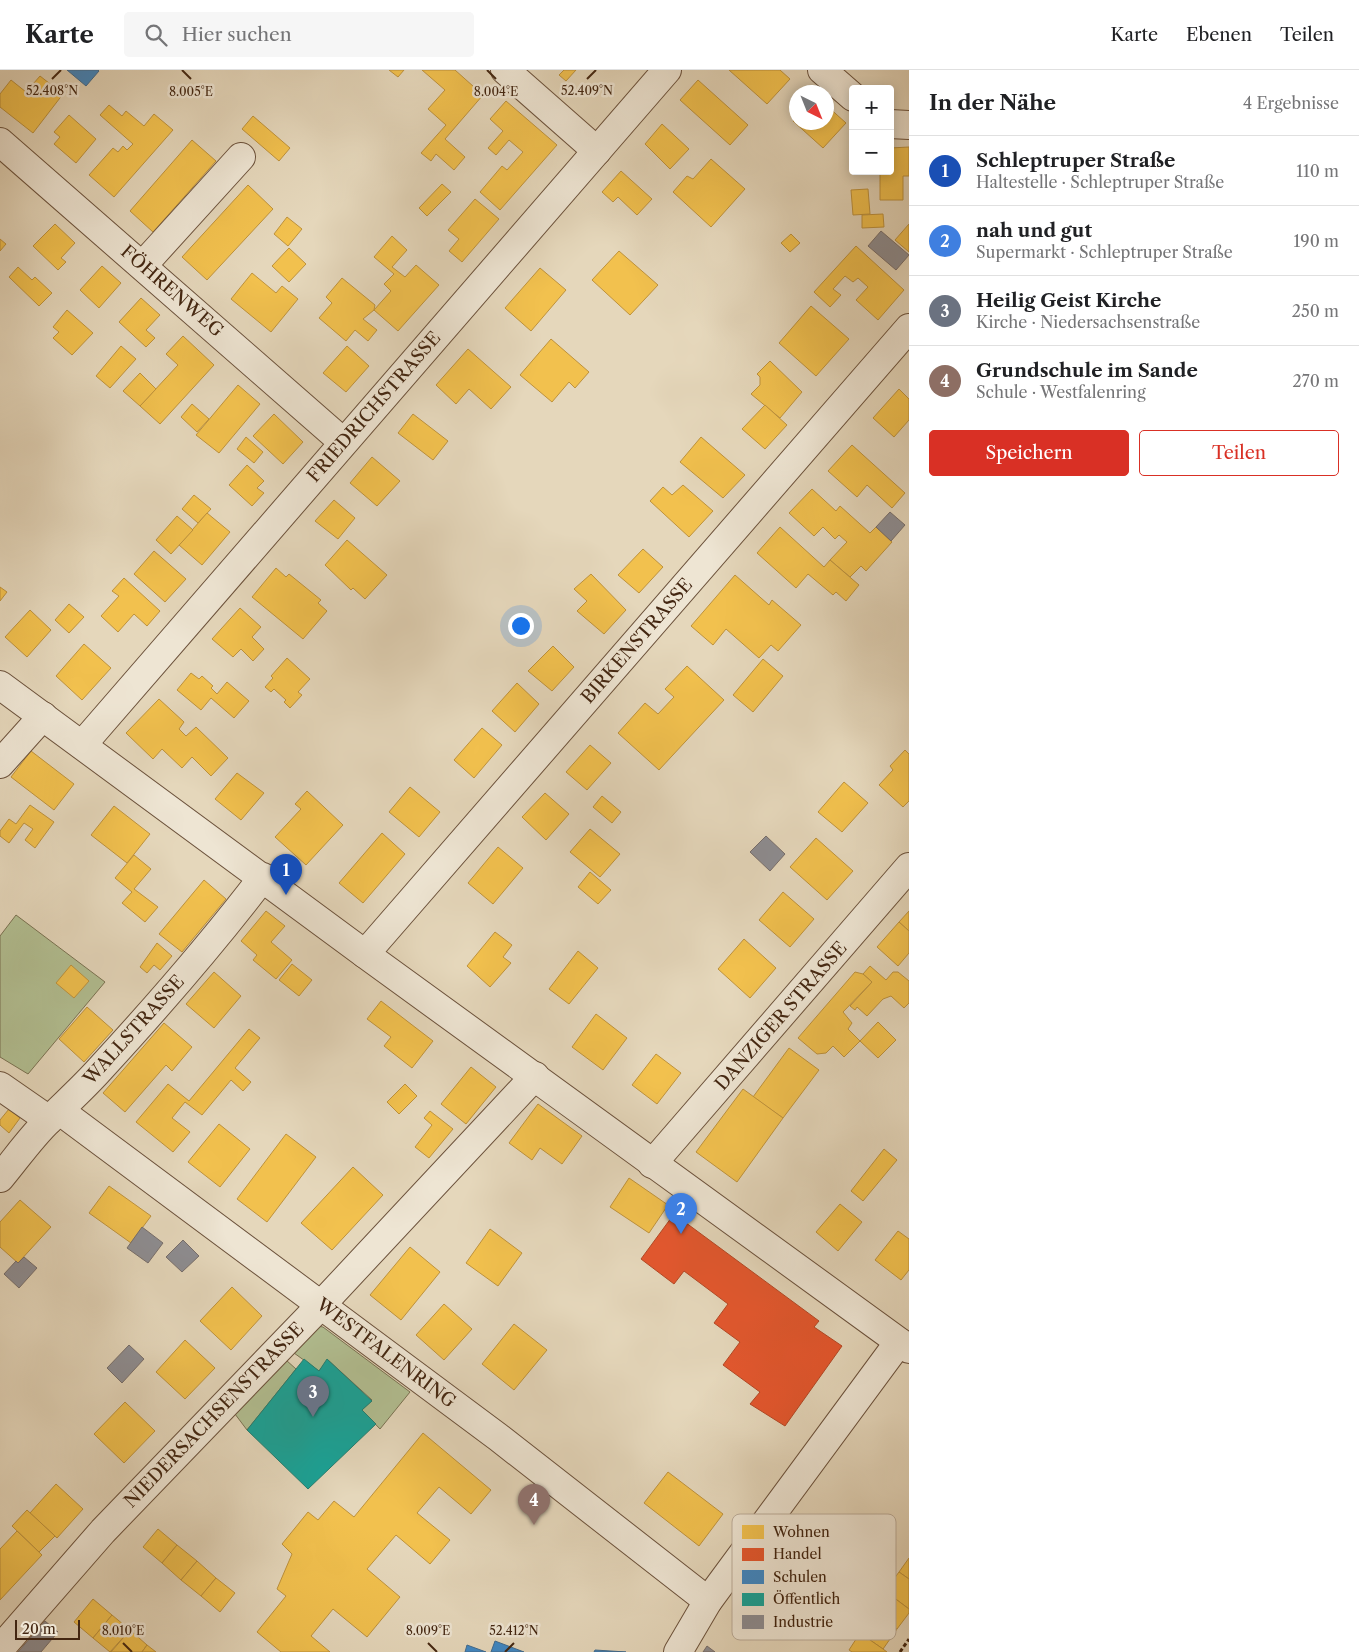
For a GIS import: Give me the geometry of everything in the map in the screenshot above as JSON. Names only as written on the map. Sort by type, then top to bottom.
[{"type":"street","points":[[505,70],[596,151]]},
{"type":"street","name":"FRIEDRICHSTRASSE","points":[[82,745],[667,70]]},
{"type":"street","points":[[822,70],[849,94]]},
{"type":"street","points":[[894,124],[909,125]]},
{"type":"street","name":"FÖHRENWEG","points":[[0,142],[343,442]]},
{"type":"street","points":[[143,266],[240,157]]},
{"type":"street","name":"BIRKENSTRASSE","points":[[365,954],[909,328]]},
{"type":"street","points":[[0,685],[365,954],[535,1076],[652,1164],[904,1346],[775,1514]]},
{"type":"street","points":[[0,764],[43,716]]},
{"type":"street","name":"DANZIGER STRASSE","points":[[652,1164],[909,867]]},
{"type":"street","name":"WALLSTRASSE","points":[[0,1178],[54,1115],[187,972],[230,922],[263,878]]},
{"type":"street","name":"NIEDERSACHSENSTRASSE","points":[[0,1648],[104,1531],[321,1305],[535,1076]]},
{"type":"street","name":"WESTFALENRING","points":[[0,1086],[54,1115],[321,1305],[498,1437],[708,1601]]},
{"type":"street","points":[[678,1652],[708,1601],[732,1570]]},
{"type":"path","points":[[900,1652],[909,1639]]},
{"type":"green space","points":[[16,915],[105,982],[28,1074],[0,1057],[0,936]]},
{"type":"green space","points":[[317,1326],[323,1327],[410,1392],[380,1429],[362,1410],[372,1400],[328,1360],[319,1371],[294,1353]]},
{"type":"green space","points":[[286,1360],[296,1369],[247,1430],[235,1414]]},
{"type":"building: Wohnen","points":[[389,70],[404,70],[398,77]]},
{"type":"building: Wohnen","points":[[422,70],[455,70],[483,95],[445,139],[465,157],[454,170],[436,154],[431,161],[421,153],[446,125],[428,109],[445,90]]},
{"type":"building: Wohnen","points":[[564,70],[576,70],[566,81],[559,75]]},
{"type":"building: Wohnen","points":[[729,70],[780,70],[790,79],[767,104]]},
{"type":"building: Wohnen","points":[[40,76],[63,94],[33,133],[0,107],[0,94],[11,80],[26,92]]},
{"type":"building: Wohnen","points":[[698,80],[748,125],[730,145],[680,100]]},
{"type":"building: Wohnen","points":[[506,101],[557,145],[500,210],[480,192],[502,166],[507,170],[523,152],[509,140],[496,155],[488,148],[503,131],[490,119]]},
{"type":"building: Wohnen","points":[[109,105],[122,116],[126,111],[144,126],[154,114],[173,130],[114,197],[89,175],[113,148],[118,152],[123,146],[127,150],[133,144],[100,115]]},
{"type":"building: Wohnen","points":[[834,112],[846,123],[823,148],[803,130],[834,130]]},
{"type":"building: Wohnen","points":[[69,115],[96,139],[76,163],[54,144],[60,137],[54,132]]},
{"type":"building: Wohnen","points":[[253,116],[290,148],[279,161],[242,129]]},
{"type":"building: Wohnen","points":[[662,124],[689,149],[670,169],[645,144]]},
{"type":"building: Wohnen","points":[[192,140],[216,161],[153,232],[130,211]]},
{"type":"building: Wohnen","points":[[909,147],[909,176],[903,176],[903,200],[880,200],[880,175],[894,175],[894,148]]},
{"type":"building: Wohnen","points":[[711,159],[745,189],[711,227],[673,192],[687,176],[693,179]]},
{"type":"building: Wohnen","points":[[621,171],[652,199],[637,215],[618,197],[613,202],[602,192]]},
{"type":"building: Wohnen","points":[[442,184],[451,192],[427,216],[419,208]]},
{"type":"building: Wohnen","points":[[248,185],[273,209],[207,280],[182,257]]},
{"type":"building: Wohnen","points":[[868,189],[870,214],[853,215],[851,190]]},
{"type":"building: Wohnen","points":[[475,199],[499,219],[462,262],[449,251],[459,239],[448,230]]},
{"type":"building: Wohnen","points":[[883,214],[884,227],[862,228],[862,215]]},
{"type":"building: Wohnen","points":[[287,217],[302,229],[288,246],[274,234]]},
{"type":"building: Wohnen","points":[[55,224],[75,243],[61,258],[66,262],[58,270],[33,246]]},
{"type":"building: Wohnen","points":[[909,224],[909,252],[895,240]]},
{"type":"building: Wohnen","points":[[791,234],[800,243],[790,252],[781,243]]},
{"type":"building: Wohnen","points":[[392,236],[407,250],[392,267],[405,277],[416,265],[439,285],[398,331],[374,310],[391,291],[384,284],[394,274],[374,257]]},
{"type":"building: Wohnen","points":[[0,239],[6,244],[0,251]]},
{"type":"building: Wohnen","points":[[856,246],[904,290],[878,320],[856,300],[868,287],[858,278],[853,282],[845,276],[833,289],[841,295],[830,307],[814,292]]},
{"type":"building: Wohnen","points":[[289,248],[306,264],[289,282],[272,266]]},
{"type":"building: Wohnen","points":[[619,251],[658,285],[630,315],[592,280]]},
{"type":"building: Wohnen","points":[[102,266],[121,283],[99,308],[80,290]]},
{"type":"building: Wohnen","points":[[18,267],[32,280],[35,277],[52,293],[39,306],[9,277]]},
{"type":"building: Wohnen","points":[[540,268],[566,290],[531,331],[505,308]]},
{"type":"building: Wohnen","points":[[252,273],[276,293],[282,286],[298,299],[271,332],[231,299]]},
{"type":"building: Wohnen","points":[[342,278],[375,305],[374,310],[363,319],[377,330],[368,341],[355,330],[346,341],[319,318],[332,303],[326,297]]},
{"type":"building: Wohnen","points":[[141,298],[160,315],[146,330],[155,338],[146,347],[119,322]]},
{"type":"building: Wohnen","points":[[811,306],[849,339],[816,376],[779,343]]},
{"type":"building: Wohnen","points":[[67,310],[93,333],[72,355],[53,338],[59,332],[53,327]]},
{"type":"building: Wohnen","points":[[183,336],[214,365],[160,424],[140,406],[178,365],[166,354]]},
{"type":"building: Wohnen","points":[[551,339],[589,372],[575,388],[569,382],[552,402],[520,375]]},
{"type":"building: Wohnen","points":[[121,346],[136,359],[110,388],[96,376]]},
{"type":"building: Wohnen","points":[[347,346],[369,366],[346,392],[323,373]]},
{"type":"building: Wohnen","points":[[468,349],[511,387],[491,409],[469,389],[456,404],[436,385]]},
{"type":"building: Wohnen","points":[[770,361],[802,392],[780,418],[751,394],[760,385],[760,377],[757,374]]},
{"type":"building: Wohnen","points":[[140,373],[156,389],[140,406],[123,391]]},
{"type":"building: Wohnen","points":[[238,385],[260,404],[219,453],[196,435]]},
{"type":"building: Wohnen","points":[[899,389],[909,399],[909,420],[894,437],[873,418]]},
{"type":"building: Wohnen","points":[[192,404],[209,419],[197,432],[181,417]]},
{"type":"building: Wohnen","points":[[765,405],[787,425],[765,449],[742,429]]},
{"type":"building: Wohnen","points":[[274,414],[303,442],[283,464],[253,436]]},
{"type":"building: Wohnen","points":[[413,414],[448,441],[433,460],[398,433]]},
{"type":"building: Wohnen","points":[[246,437],[263,452],[254,463],[237,449]]},
{"type":"building: Wohnen","points":[[701,437],[745,475],[723,498],[680,462]]},
{"type":"building: Wohnen","points":[[852,445],[905,493],[892,508],[867,485],[857,497],[828,471]]},
{"type":"building: Wohnen","points":[[372,457],[400,481],[377,506],[350,483]]},
{"type":"building: Wohnen","points":[[247,465],[264,481],[257,488],[264,493],[252,506],[229,485]]},
{"type":"building: Wohnen","points":[[683,485],[713,511],[689,537],[650,501],[663,487],[672,495]]},
{"type":"building: Wohnen","points":[[812,489],[836,511],[840,506],[870,533],[876,527],[892,542],[866,571],[861,566],[850,577],[830,560],[847,542],[839,535],[835,539],[823,527],[814,536],[789,513]]},
{"type":"building: Wohnen","points":[[194,495],[211,509],[198,523],[182,509]]},
{"type":"building: Wohnen","points":[[334,500],[355,518],[338,539],[315,521]]},
{"type":"building: Wohnen","points":[[207,513],[230,532],[202,565],[179,545]]},
{"type":"building: Wohnen","points":[[177,516],[193,530],[171,554],[156,540]]},
{"type":"building: Wohnen","points":[[780,527],[824,567],[830,560],[859,585],[846,601],[836,592],[833,595],[808,574],[796,588],[757,553]]},
{"type":"building: Wohnen","points":[[347,540],[387,575],[365,599],[353,588],[351,590],[325,565]]},
{"type":"building: Wohnen","points":[[643,549],[663,567],[639,593],[618,575]]},
{"type":"building: Wohnen","points":[[154,551],[186,579],[165,602],[134,574]]},
{"type":"building: Wohnen","points":[[276,568],[286,577],[289,574],[321,600],[318,603],[327,611],[303,639],[252,597]]},
{"type":"building: Wohnen","points":[[591,574],[626,610],[604,634],[577,611],[587,601],[574,589]]},
{"type":"building: Wohnen","points":[[735,575],[769,605],[772,600],[801,625],[778,651],[771,645],[759,658],[726,629],[713,645],[691,626]]},
{"type":"building: Wohnen","points":[[124,578],[160,611],[147,626],[134,614],[118,632],[101,616],[119,596],[112,591]]},
{"type":"building: Wohnen","points":[[0,587],[7,592],[0,601]]},
{"type":"building: Wohnen","points":[[69,604],[84,617],[69,633],[55,620]]},
{"type":"building: Wohnen","points":[[240,608],[261,627],[252,637],[264,649],[253,661],[241,649],[233,657],[212,639]]},
{"type":"building: Wohnen","points":[[30,610],[51,630],[27,657],[5,637]]},
{"type":"building: Wohnen","points":[[84,644],[111,668],[82,700],[56,676]]},
{"type":"building: Wohnen","points":[[553,646],[574,667],[552,691],[528,671]]},
{"type":"building: Wohnen","points":[[287,658],[310,679],[298,692],[302,695],[290,708],[284,702],[286,700],[274,689],[271,692],[265,687],[273,678],[271,676]]},
{"type":"building: Wohnen","points":[[763,659],[783,676],[753,712],[733,695]]},
{"type":"building: Wohnen","points":[[687,666],[724,700],[659,770],[618,733],[645,703],[658,714],[674,697],[665,689]]},
{"type":"building: Wohnen","points":[[191,673],[199,679],[202,676],[213,686],[211,688],[217,694],[227,682],[249,701],[234,718],[211,698],[201,710],[177,690]]},
{"type":"building: Wohnen","points":[[517,683],[539,704],[515,732],[492,711]]},
{"type":"building: Wohnen","points":[[159,699],[184,722],[179,729],[186,736],[196,727],[228,758],[211,776],[192,757],[182,768],[162,749],[153,759],[126,733]]},
{"type":"building: Wohnen","points":[[482,728],[502,745],[474,778],[454,760]]},
{"type":"building: Wohnen","points":[[590,745],[611,763],[587,790],[566,772]]},
{"type":"building: Wohnen","points":[[905,750],[909,754],[909,801],[903,807],[879,785],[893,770],[890,766]]},
{"type":"building: Wohnen","points":[[31,751],[74,784],[54,810],[11,777]]},
{"type":"building: Wohnen","points":[[237,773],[264,793],[241,820],[215,799]]},
{"type":"building: Wohnen","points":[[844,782],[868,803],[842,832],[818,812]]},
{"type":"building: Wohnen","points":[[410,787],[440,812],[419,837],[389,812]]},
{"type":"building: Wohnen","points":[[307,791],[343,825],[306,865],[275,837],[301,809],[295,804]]},
{"type":"building: Wohnen","points":[[545,793],[569,814],[546,840],[522,817]]},
{"type":"building: Wohnen","points":[[602,796],[621,812],[612,823],[593,807]]},
{"type":"building: Wohnen","points":[[30,805],[54,822],[35,848],[25,840],[33,829],[24,823],[9,843],[0,836],[0,831],[9,819],[16,824]]},
{"type":"building: Wohnen","points":[[114,806],[150,834],[127,863],[91,835]]},
{"type":"building: Wohnen","points":[[590,829],[620,854],[600,877],[570,852]]},
{"type":"building: Wohnen","points":[[382,833],[405,854],[363,903],[339,883]]},
{"type":"building: Wohnen","points":[[816,838],[853,871],[827,900],[790,867]]},
{"type":"building: Wohnen","points":[[498,847],[523,868],[493,904],[468,883]]},
{"type":"building: Wohnen","points":[[134,855],[151,869],[134,889],[158,907],[145,922],[122,903],[132,892],[115,878]]},
{"type":"building: Wohnen","points":[[590,872],[611,890],[598,904],[578,887]]},
{"type":"building: Wohnen","points":[[204,880],[226,899],[182,952],[159,934]]},
{"type":"building: Wohnen","points":[[783,892],[814,919],[790,947],[759,920]]},
{"type":"building: Wohnen","points":[[266,911],[285,926],[271,942],[292,960],[276,979],[253,960],[257,955],[241,941]]},
{"type":"building: Wohnen","points":[[909,911],[909,931],[899,922]]},
{"type":"building: Wohnen","points":[[899,922],[909,931],[909,953],[898,966],[877,947]]},
{"type":"building: Wohnen","points":[[495,932],[512,945],[503,957],[511,963],[490,987],[467,966]]},
{"type":"building: Wohnen","points":[[744,939],[776,968],[750,998],[718,969]]},
{"type":"building: Wohnen","points":[[157,943],[172,956],[160,970],[154,965],[147,973],[140,967]]},
{"type":"building: Wohnen","points":[[578,951],[598,968],[569,1004],[549,989]]},
{"type":"building: Wohnen","points":[[292,964],[312,980],[299,996],[279,980]]},
{"type":"building: Wohnen","points":[[71,965],[89,981],[74,998],[56,983]]},
{"type":"building: Wohnen","points":[[870,966],[886,980],[893,972],[898,972],[909,981],[909,1003],[904,1008],[891,996],[883,999],[867,1016],[857,1007],[855,1010],[850,1006],[872,982],[863,974]]},
{"type":"building: Wohnen","points":[[214,972],[241,996],[214,1028],[186,1004]]},
{"type":"building: Wohnen","points":[[855,972],[863,974],[872,982],[843,1012],[852,1023],[848,1029],[860,1041],[844,1057],[833,1046],[826,1053],[817,1054],[798,1038]]},
{"type":"building: Wohnen","points":[[381,1001],[433,1041],[412,1068],[384,1046],[391,1037],[367,1019]]},
{"type":"building: Wohnen","points":[[87,1007],[113,1030],[84,1062],[59,1039]]},
{"type":"building: Wohnen","points":[[596,1014],[627,1038],[603,1070],[572,1047]]},
{"type":"building: Wohnen","points":[[878,1022],[896,1040],[878,1058],[860,1041]]},
{"type":"building: Wohnen","points":[[164,1023],[192,1047],[172,1071],[166,1065],[125,1112],[103,1093]]},
{"type":"building: Wohnen","points":[[249,1029],[260,1038],[235,1068],[251,1082],[243,1091],[231,1080],[202,1115],[185,1102],[172,1118],[190,1132],[173,1152],[136,1122],[168,1084],[189,1101]]},
{"type":"building: Wohnen","points":[[789,1048],[819,1070],[783,1118],[753,1097]]},
{"type":"building: Wohnen","points":[[656,1054],[681,1073],[657,1104],[632,1085]]},
{"type":"building: Wohnen","points":[[471,1067],[496,1087],[466,1124],[441,1104]]},
{"type":"building: Wohnen","points":[[405,1084],[417,1096],[399,1114],[387,1102]]},
{"type":"building: Wohnen","points":[[743,1089],[783,1118],[737,1182],[696,1152]]},
{"type":"building: Wohnen","points":[[538,1104],[582,1136],[562,1164],[540,1148],[532,1160],[509,1143]]},
{"type":"building: Wohnen","points":[[9,1109],[20,1118],[9,1133],[0,1125],[0,1120]]},
{"type":"building: Wohnen","points":[[430,1111],[453,1129],[429,1158],[415,1147],[432,1125],[424,1118]]},
{"type":"building: Wohnen","points":[[219,1124],[250,1149],[220,1187],[188,1162]]},
{"type":"building: Wohnen","points":[[286,1134],[316,1157],[267,1222],[237,1199]]},
{"type":"building: Wohnen","points":[[884,1149],[897,1160],[863,1201],[851,1191]]},
{"type":"building: Wohnen","points":[[353,1167],[383,1195],[332,1250],[301,1223]]},
{"type":"building: Wohnen","points":[[629,1178],[668,1205],[649,1233],[610,1207]]},
{"type":"building: Wohnen","points":[[109,1186],[151,1216],[131,1243],[89,1213]]},
{"type":"building: Wohnen","points":[[20,1200],[51,1227],[18,1263],[0,1247],[0,1222]]},
{"type":"building: Wohnen","points":[[840,1204],[862,1222],[838,1251],[816,1232]]},
{"type":"building: Wohnen","points":[[490,1229],[522,1253],[498,1286],[466,1263]]},
{"type":"building: Wohnen","points":[[898,1231],[909,1239],[909,1270],[901,1280],[875,1260]]},
{"type":"building: Wohnen","points":[[410,1247],[440,1272],[401,1320],[370,1295]]},
{"type":"building: Wohnen","points":[[232,1287],[262,1316],[231,1350],[200,1321]]},
{"type":"building: Wohnen","points":[[444,1304],[472,1329],[444,1360],[416,1335]]},
{"type":"building: Wohnen","points":[[514,1324],[547,1350],[514,1390],[482,1364]]},
{"type":"building: Wohnen","points":[[185,1340],[215,1368],[185,1399],[156,1372]]},
{"type":"building: Wohnen","points":[[125,1402],[155,1431],[124,1463],[94,1434]]},
{"type":"building: Wohnen","points":[[423,1433],[491,1490],[471,1514],[439,1487],[417,1513],[450,1540],[430,1564],[396,1535],[367,1569],[400,1597],[367,1637],[333,1609],[311,1636],[330,1652],[281,1652],[257,1632],[286,1596],[277,1589],[292,1554],[282,1544],[308,1512],[318,1520],[334,1501],[354,1517]]},
{"type":"building: Wohnen","points":[[668,1472],[723,1514],[699,1546],[644,1503]]},
{"type":"building: Wohnen","points":[[56,1484],[83,1509],[57,1538],[30,1513]]},
{"type":"building: Wohnen","points":[[27,1510],[55,1536],[39,1552],[12,1526]]},
{"type":"building: Wohnen","points":[[158,1529],[177,1545],[162,1563],[143,1547]]},
{"type":"building: Wohnen","points":[[17,1531],[42,1555],[0,1600],[0,1549]]},
{"type":"building: Wohnen","points":[[177,1545],[197,1561],[181,1580],[162,1563]]},
{"type":"building: Wohnen","points":[[909,1558],[909,1579],[899,1572]]},
{"type":"building: Wohnen","points":[[197,1561],[216,1578],[201,1596],[181,1580]]},
{"type":"building: Wohnen","points":[[899,1572],[909,1579],[909,1609],[896,1599],[896,1576]]},
{"type":"building: Wohnen","points":[[216,1578],[235,1593],[220,1612],[201,1596]]},
{"type":"building: Wohnen","points":[[93,1599],[112,1615],[93,1638],[74,1622]]},
{"type":"building: Wohnen","points":[[896,1599],[909,1609],[909,1613],[897,1629]]},
{"type":"building: Wohnen","points":[[112,1615],[130,1630],[110,1652],[93,1638]]},
{"type":"building: Wohnen","points":[[130,1630],[147,1645],[142,1652],[111,1652]]},
{"type":"building: Wohnen","points":[[855,1640],[870,1640],[887,1652],[852,1652],[849,1650]]},
{"type":"building: Wohnen","points":[[870,1640],[889,1640],[883,1649]]},
{"type":"building: Wohnen","points":[[147,1645],[156,1652],[142,1652]]},
{"type":"building: Handel","points":[[674,1214],[819,1321],[814,1327],[842,1346],[785,1426],[750,1404],[760,1392],[723,1365],[740,1342],[714,1323],[728,1304],[684,1271],[674,1284],[641,1259]]},
{"type":"building: Schulen","points":[[67,70],[98,70],[99,71],[86,86]]},
{"type":"building: Schulen","points":[[495,1641],[524,1652],[491,1652]]},
{"type":"building: Schulen","points":[[467,1645],[486,1652],[465,1652]]},
{"type":"building: Schulen","points":[[595,1650],[626,1652],[594,1652]]},
{"type":"building: Öffentlich","points":[[304,1359],[319,1371],[327,1359],[372,1401],[362,1410],[376,1424],[308,1489],[247,1430]]},
{"type":"building: Industrie","points":[[881,231],[909,255],[896,270],[868,246]]},
{"type":"building: Industrie","points":[[890,512],[905,525],[891,541],[876,527]]},
{"type":"building: Industrie","points":[[766,836],[785,854],[770,871],[750,852]]},
{"type":"building: Industrie","points":[[142,1227],[163,1243],[148,1263],[127,1248]]},
{"type":"building: Industrie","points":[[183,1240],[199,1256],[182,1272],[166,1257]]},
{"type":"building: Industrie","points":[[24,1257],[37,1268],[19,1288],[4,1274],[16,1261],[18,1263]]},
{"type":"building: Industrie","points":[[129,1345],[144,1359],[122,1383],[107,1368]]},
{"type":"building: Industrie","points":[[45,1621],[58,1632],[41,1652],[18,1652]]},
{"type":"building: Industrie","points":[[707,1646],[715,1652],[703,1652]]},
{"type":"place","name":"Schleptruper Straße","points":[[286,895]]},
{"type":"place","name":"nah und gut","points":[[681,1234]]},
{"type":"place","name":"Heilig Geist Kirche","points":[[313,1417]]},
{"type":"place","name":"Grundschule im Sande","points":[[534,1525]]}]
